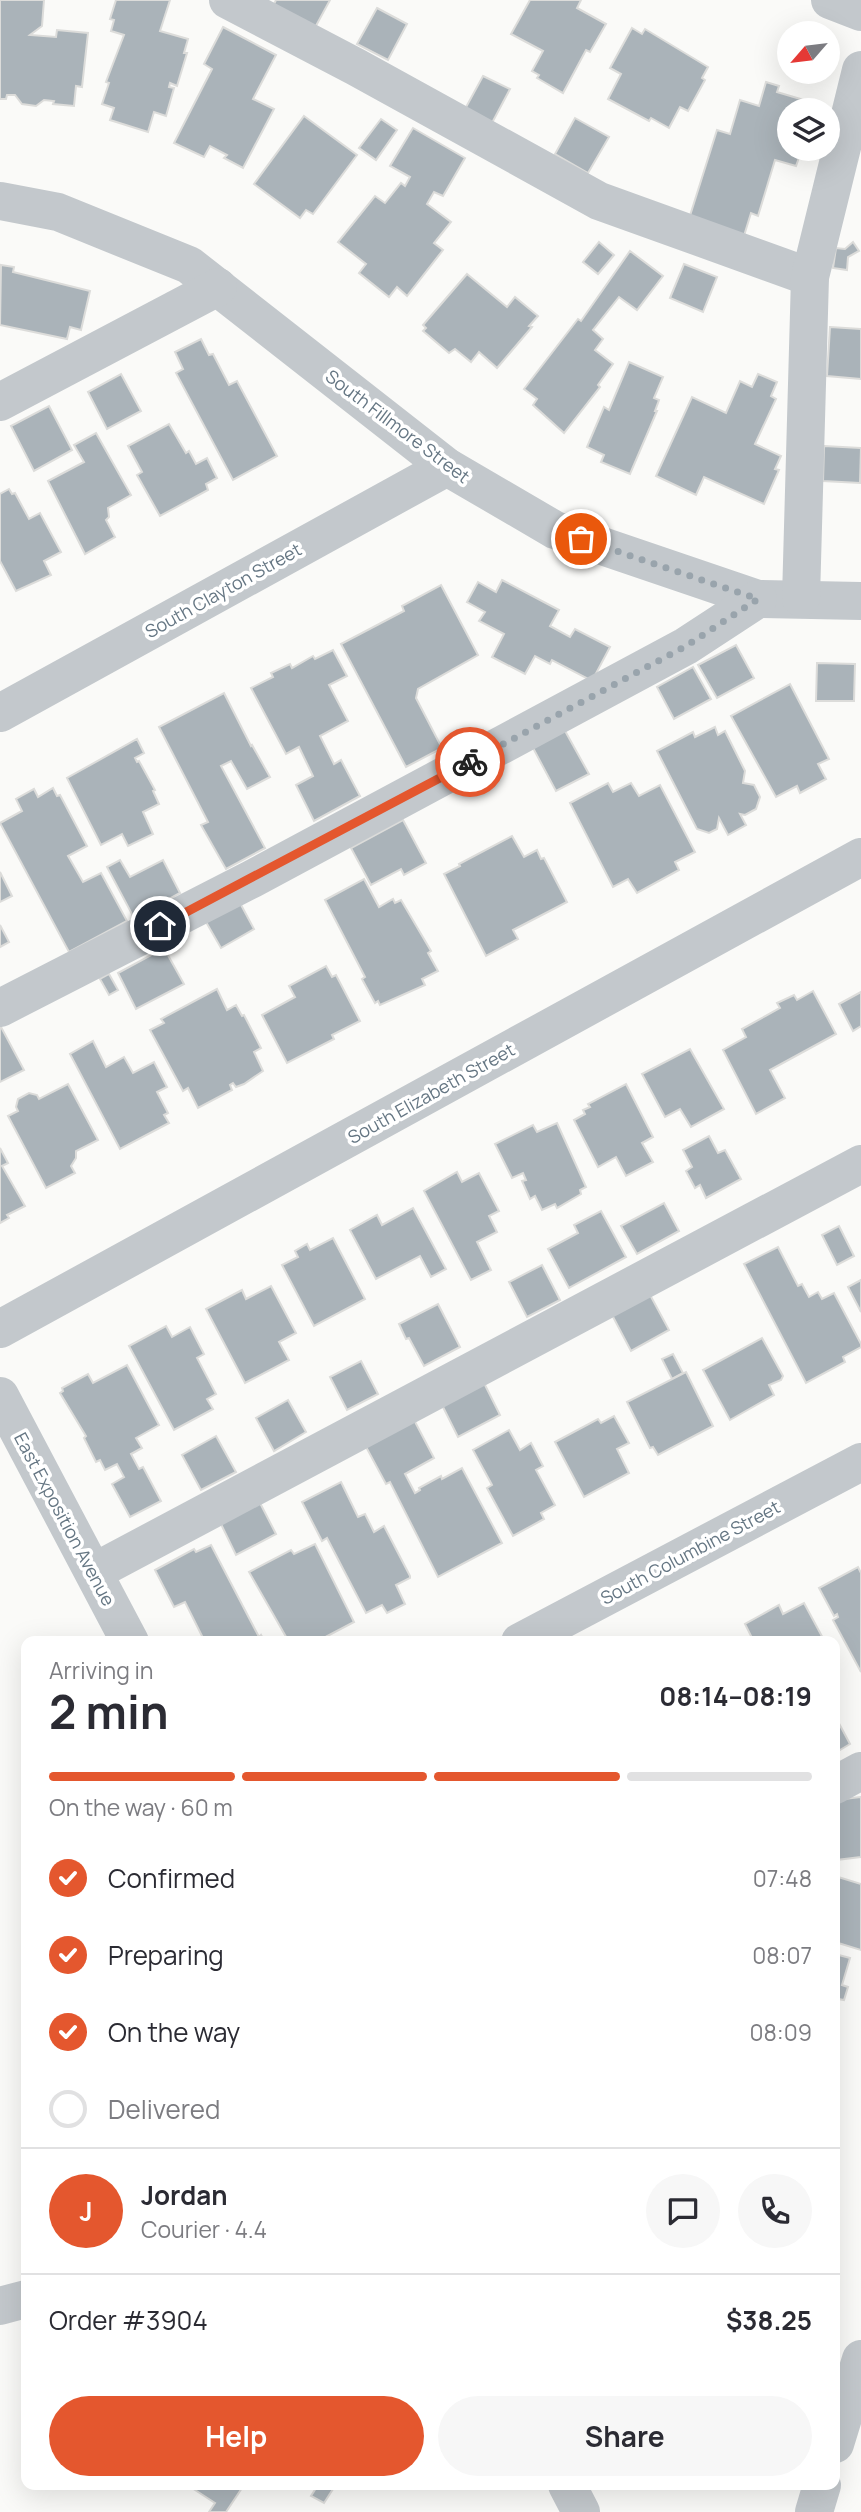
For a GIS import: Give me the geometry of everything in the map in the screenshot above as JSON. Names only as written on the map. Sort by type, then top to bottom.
[{"type":"street","points":[[228,0],[599,201],[810,277]]},
{"type":"street","points":[[830,0],[861,12]]},
{"type":"street","points":[[801,598],[810,277],[861,70]]},
{"type":"street","name":"South Fillmore Street","points":[[0,201],[58,212],[189,265],[447,467],[555,530],[758,599],[861,601]]},
{"type":"street","points":[[0,402],[218,287]]},
{"type":"street","name":"South Clayton Street","points":[[0,713],[447,467]]},
{"type":"street","points":[[0,1008],[252,880],[662,659],[758,599]]},
{"type":"street","name":"South Elizabeth Street","points":[[0,1329],[861,857]]},
{"type":"street","points":[[94,1572],[861,1164]]},
{"type":"street","name":"East Exposition Avenue","points":[[0,1396],[127,1636]]},
{"type":"street","name":"South Columbine Street","points":[[531,1636],[861,1462]]},
{"type":"street","points":[[840,1782],[861,1771]]},
{"type":"street","points":[[0,2306],[21,2300]]},
{"type":"street","points":[[840,2428],[861,2359]]},
{"type":"street","points":[[570,2490],[581,2512]]},
{"type":"street","points":[[814,2512],[821,2490]]},
{"type":"building","points":[[0,0],[44,0],[42,26],[30,35],[56,37],[57,30],[88,33],[82,87],[76,86],[74,106],[53,104],[54,101],[44,100],[36,106],[22,104],[15,95],[0,99]]},
{"type":"building","points":[[116,0],[170,0],[160,31],[188,39],[184,53],[187,53],[177,86],[170,83],[169,87],[174,88],[166,116],[154,112],[148,132],[110,120],[114,108],[102,104],[109,83],[106,82],[124,35],[111,31],[114,20],[110,19]]},
{"type":"building","points":[[276,0],[330,0],[311,35],[270,12]]},
{"type":"building","points":[[530,0],[581,0],[577,8],[606,24],[590,52],[586,50],[563,93],[537,78],[539,75],[532,71],[543,51],[511,34]]},
{"type":"building","points":[[377,8],[407,24],[388,60],[357,44]]},
{"type":"building","points":[[223,27],[276,55],[253,99],[274,109],[243,168],[224,158],[227,155],[210,146],[204,157],[174,143],[212,69],[204,64]]},
{"type":"building","points":[[632,28],[642,34],[645,29],[708,67],[702,78],[705,80],[688,111],[680,107],[669,128],[651,118],[649,121],[608,99],[621,74],[610,68]]},
{"type":"building","points":[[483,76],[510,89],[492,123],[465,109]]},
{"type":"building","points":[[766,82],[779,86],[777,92],[797,98],[777,98],[777,161],[758,216],[751,213],[743,239],[688,222],[717,130],[730,134],[740,100],[759,106]]},
{"type":"building","points":[[304,116],[357,155],[313,214],[306,210],[300,218],[254,184]]},
{"type":"building","points":[[575,118],[609,137],[588,173],[555,154]]},
{"type":"building","points":[[381,119],[397,130],[376,160],[359,148]]},
{"type":"building","points":[[413,128],[465,158],[443,196],[434,192],[427,204],[451,222],[434,243],[443,250],[407,296],[397,287],[389,297],[359,273],[366,264],[338,242],[375,196],[385,203],[401,183],[405,186],[410,177],[390,166]]},
{"type":"building","points":[[778,161],[798,161],[796,166]]},
{"type":"building","points":[[599,242],[614,255],[598,274],[583,262]]},
{"type":"building","points":[[853,242],[859,251],[848,257],[847,270],[833,268],[836,248],[845,249]]},
{"type":"building","points":[[630,251],[663,276],[637,310],[619,297],[593,330],[603,339],[595,350],[613,364],[598,385],[600,387],[564,433],[533,405],[537,399],[524,389],[578,319],[581,321]]},
{"type":"building","points":[[684,264],[717,277],[703,312],[670,298]]},
{"type":"building","points":[[1,265],[14,267],[13,272],[90,291],[81,330],[70,327],[67,339],[0,325]]},
{"type":"building","points":[[467,274],[507,307],[515,297],[538,316],[497,368],[479,352],[471,362],[455,349],[449,353],[423,331],[426,328],[423,325]]},
{"type":"building","points":[[830,327],[861,329],[861,379],[827,376]]},
{"type":"building","points":[[201,339],[209,355],[213,354],[229,385],[237,381],[277,456],[233,480],[176,373],[183,369],[175,352]]},
{"type":"building","points":[[629,362],[663,377],[654,398],[659,400],[657,411],[630,474],[601,462],[604,455],[587,447],[604,407],[609,410]]},
{"type":"building","points":[[121,374],[141,411],[107,429],[88,392]]},
{"type":"building","points":[[758,374],[777,382],[771,396],[776,399],[755,444],[781,456],[775,469],[779,470],[764,504],[704,477],[696,495],[656,476],[692,397],[726,413],[740,381],[752,387]]},
{"type":"building","points":[[49,406],[72,450],[34,471],[11,426]]},
{"type":"building","points":[[169,424],[186,453],[189,451],[196,464],[207,458],[217,478],[206,484],[208,490],[160,516],[137,475],[142,472],[128,446]]},
{"type":"building","points":[[96,433],[131,495],[108,508],[109,517],[106,520],[115,537],[85,554],[48,481],[84,462],[74,445]]},
{"type":"building","points":[[824,446],[861,448],[860,483],[823,481]]},
{"type":"building","points":[[9,489],[12,494],[15,493],[29,519],[40,513],[61,552],[44,561],[51,575],[16,591],[0,561],[0,494]]},
{"type":"building","points":[[502,580],[559,610],[550,626],[570,637],[575,629],[610,647],[592,681],[552,660],[550,664],[535,656],[525,674],[492,657],[504,634],[479,621],[485,612],[467,602],[478,582],[496,592]]},
{"type":"building","points":[[441,585],[478,655],[418,689],[416,698],[442,748],[406,767],[341,644],[404,611],[402,606]]},
{"type":"building","points":[[736,645],[754,678],[717,698],[698,665]]},
{"type":"building","points":[[333,650],[347,676],[329,685],[348,721],[320,736],[334,764],[341,760],[360,796],[314,821],[296,785],[313,776],[299,747],[286,754],[251,688],[273,677],[271,673],[290,664],[292,668],[313,656],[315,659]]},
{"type":"building","points":[[817,663],[855,664],[854,701],[816,701]]},
{"type":"building","points":[[693,667],[711,699],[674,719],[657,687]]},
{"type":"building","points":[[790,684],[829,759],[818,764],[826,779],[800,793],[797,786],[776,797],[731,716]]},
{"type":"building","points":[[224,693],[270,777],[247,789],[231,761],[221,766],[265,848],[226,869],[201,825],[208,822],[159,727]]},
{"type":"building","points":[[715,727],[718,735],[725,731],[745,771],[743,783],[754,785],[760,797],[756,809],[745,815],[740,814],[746,825],[728,835],[719,818],[717,829],[709,833],[697,829],[657,751],[693,732],[695,737]]},
{"type":"building","points":[[564,729],[589,774],[556,791],[532,746]]},
{"type":"building","points":[[137,739],[144,753],[135,758],[155,790],[153,791],[159,804],[143,812],[153,834],[128,846],[122,834],[101,845],[67,778]]},
{"type":"building","points":[[608,783],[613,792],[631,783],[639,796],[660,785],[695,852],[675,862],[679,870],[637,893],[628,879],[613,887],[570,803]]},
{"type":"building","points":[[53,788],[57,796],[60,795],[87,846],[68,856],[83,882],[101,873],[127,921],[69,952],[0,823],[22,811],[16,799],[34,789],[38,797]]},
{"type":"building","points":[[403,820],[426,863],[404,875],[401,869],[371,885],[351,848]]},
{"type":"building","points":[[512,836],[524,857],[537,850],[541,859],[544,858],[567,902],[513,930],[518,939],[486,956],[444,874]]},
{"type":"building","points":[[120,860],[130,877],[163,860],[180,893],[134,918],[107,867]]},
{"type":"building","points":[[0,872],[12,896],[0,902]]},
{"type":"building","points":[[364,879],[379,907],[393,899],[395,903],[401,900],[431,951],[428,953],[438,971],[422,979],[425,985],[380,1005],[378,1001],[375,1003],[362,979],[365,977],[325,900]]},
{"type":"building","points":[[240,903],[254,929],[221,948],[206,922]]},
{"type":"building","points":[[0,925],[9,942],[0,947]]},
{"type":"building","points":[[164,948],[184,984],[136,1009],[118,973]]},
{"type":"building","points":[[326,966],[332,977],[336,975],[360,1021],[332,1035],[334,1039],[287,1063],[262,1015],[295,997],[289,986]]},
{"type":"building","points":[[109,974],[118,990],[109,995],[100,979]]},
{"type":"building","points":[[217,989],[227,1010],[236,1005],[242,1016],[244,1015],[261,1048],[254,1052],[263,1071],[244,1084],[236,1087],[233,1083],[230,1085],[232,1090],[198,1108],[188,1088],[183,1091],[150,1030],[164,1023],[161,1019]]},
{"type":"building","points":[[813,991],[836,1034],[770,1070],[785,1098],[756,1114],[723,1050],[746,1037],[742,1029],[780,1008],[777,1003],[794,995],[797,1000]]},
{"type":"building","points":[[861,992],[861,1026],[853,1031],[839,1004]]},
{"type":"building","points":[[0,1028],[24,1070],[0,1082]]},
{"type":"building","points":[[93,1041],[106,1067],[124,1057],[133,1073],[154,1062],[167,1087],[157,1092],[168,1113],[164,1115],[169,1123],[120,1149],[70,1054]]},
{"type":"building","points":[[690,1049],[724,1109],[691,1127],[680,1109],[665,1117],[642,1074]]},
{"type":"building","points":[[68,1084],[98,1140],[76,1151],[76,1158],[71,1166],[75,1173],[46,1188],[8,1116],[18,1111],[18,1099],[29,1093],[37,1095],[39,1099]]},
{"type":"building","points":[[626,1084],[653,1137],[642,1143],[653,1162],[626,1176],[616,1157],[598,1167],[574,1120],[585,1114],[583,1110],[590,1107],[588,1104]]},
{"type":"building","points":[[557,1123],[586,1187],[580,1190],[581,1194],[557,1208],[555,1204],[542,1210],[535,1196],[530,1199],[522,1181],[526,1180],[523,1173],[512,1178],[495,1144],[533,1125],[537,1132]]},
{"type":"building","points":[[709,1136],[718,1153],[725,1150],[741,1179],[706,1198],[700,1185],[695,1188],[686,1171],[692,1167],[683,1150]]},
{"type":"building","points":[[0,1148],[8,1163],[2,1166],[25,1206],[7,1215],[9,1218],[0,1223]]},
{"type":"building","points":[[457,1172],[462,1182],[479,1173],[499,1211],[489,1216],[497,1232],[477,1242],[491,1270],[471,1280],[424,1191]]},
{"type":"building","points":[[664,1203],[679,1231],[637,1254],[621,1226]]},
{"type":"building","points":[[413,1208],[446,1269],[431,1277],[420,1256],[376,1279],[350,1230],[377,1215],[382,1225]]},
{"type":"building","points":[[601,1211],[626,1257],[569,1288],[548,1249],[578,1233],[574,1225]]},
{"type":"building","points":[[839,1226],[854,1256],[837,1265],[822,1235]]},
{"type":"building","points":[[333,1238],[365,1299],[314,1326],[282,1265],[298,1257],[295,1251],[307,1244],[310,1250]]},
{"type":"building","points":[[778,1247],[798,1286],[802,1284],[809,1297],[818,1292],[822,1299],[834,1293],[861,1344],[861,1347],[843,1357],[845,1362],[806,1383],[744,1264]]},
{"type":"building","points":[[542,1265],[560,1300],[527,1317],[509,1282]]},
{"type":"building","points":[[861,1280],[861,1312],[848,1287]]},
{"type":"building","points":[[271,1286],[296,1333],[279,1342],[289,1360],[245,1383],[206,1309],[242,1290],[246,1299]]},
{"type":"building","points":[[649,1293],[669,1330],[631,1351],[611,1313]]},
{"type":"building","points":[[438,1304],[460,1347],[424,1366],[399,1324]]},
{"type":"building","points":[[166,1326],[172,1337],[190,1327],[204,1354],[197,1358],[216,1394],[207,1399],[213,1409],[174,1430],[129,1346]]},
{"type":"building","points":[[762,1338],[783,1376],[781,1380],[769,1385],[774,1395],[730,1420],[703,1370]]},
{"type":"building","points":[[673,1354],[683,1373],[672,1379],[662,1359]]},
{"type":"building","points":[[361,1361],[378,1394],[347,1410],[330,1377]]},
{"type":"building","points":[[127,1365],[159,1425],[136,1438],[142,1448],[131,1454],[139,1469],[143,1467],[161,1501],[130,1517],[112,1484],[124,1477],[117,1464],[105,1470],[100,1460],[96,1462],[84,1438],[86,1436],[60,1393],[62,1388],[88,1374],[93,1383]]},
{"type":"building","points":[[686,1372],[713,1426],[658,1455],[653,1447],[650,1448],[627,1402]]},
{"type":"building","points":[[484,1383],[500,1415],[458,1437],[442,1405]]},
{"type":"building","points":[[288,1400],[306,1432],[274,1451],[256,1418]]},
{"type":"building","points":[[614,1416],[629,1443],[617,1449],[629,1473],[584,1497],[555,1442],[598,1419],[601,1423]]},
{"type":"building","points":[[413,1418],[434,1458],[405,1474],[415,1493],[441,1476],[442,1479],[462,1468],[502,1543],[438,1577],[390,1482],[386,1484],[365,1445]]},
{"type":"building","points":[[509,1430],[520,1450],[531,1443],[543,1466],[536,1470],[555,1505],[541,1513],[544,1519],[513,1536],[487,1488],[492,1485],[473,1450]]},
{"type":"building","points":[[216,1436],[236,1472],[201,1490],[182,1455]]},
{"type":"building","points":[[341,1482],[358,1517],[365,1514],[374,1532],[384,1526],[410,1576],[396,1585],[405,1604],[387,1613],[382,1605],[366,1613],[327,1538],[322,1541],[302,1502]]},
{"type":"building","points":[[259,1501],[276,1534],[236,1555],[220,1522]]},
{"type":"building","points":[[315,1544],[354,1622],[327,1636],[286,1636],[249,1572],[291,1550],[294,1554]]},
{"type":"building","points":[[211,1545],[258,1636],[202,1636],[185,1602],[174,1607],[155,1570],[194,1549],[196,1552]]},
{"type":"building","points":[[858,1567],[861,1573],[861,1672],[833,1620],[838,1617],[837,1614],[834,1616],[819,1588]]},
{"type":"building","points":[[804,1603],[822,1636],[751,1636],[745,1624],[779,1605],[783,1614]]},
{"type":"building","points":[[840,1725],[850,1744],[840,1750]]},
{"type":"building","points":[[861,1797],[861,1857],[840,1860],[840,1799]]},
{"type":"building","points":[[840,1878],[861,1884],[861,1950],[840,1944]]},
{"type":"building","points":[[840,1955],[850,1958],[842,1985],[848,1987],[844,2000],[840,1999]]},
{"type":"building","points":[[195,2490],[241,2490],[226,2512],[209,2512],[215,2503]]},
{"type":"building","points":[[315,2490],[332,2490],[324,2503],[311,2496]]},
{"type":"way so far","points":[[470,762],[686,646],[758,599],[581,539]]},
{"type":"route","points":[[160,926],[252,880],[470,762]]}]
